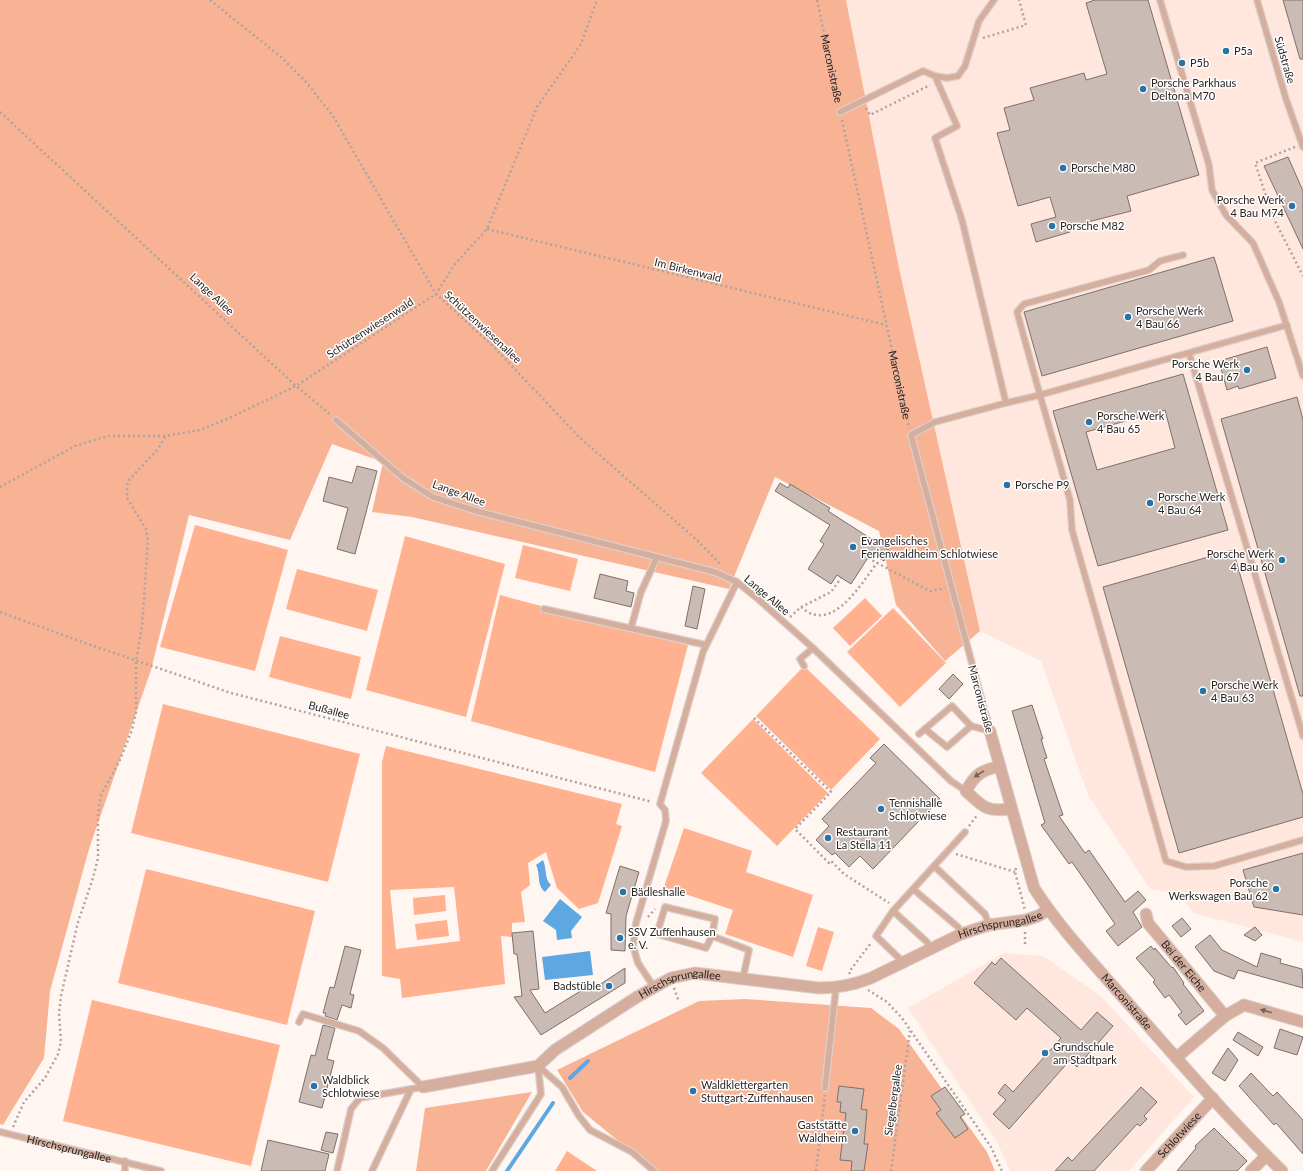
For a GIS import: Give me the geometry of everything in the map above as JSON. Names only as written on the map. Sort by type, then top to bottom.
[{"type":"street","name":"Marconistraße","points":[[990,732],[1034,888],[1048,910],[1074,942],[1176,1058],[1266,1156],[1282,1171]]},
{"type":"street","points":[[1000,766],[984,770],[974,776],[966,791],[983,808],[999,811],[1011,809]]},
{"type":"street","name":"Hirschsprungallee","points":[[538,1066],[555,1050],[670,978],[695,973],[819,988],[836,988],[856,984],[961,934],[989,925],[1026,920],[1038,916],[1048,910]]},
{"type":"street","name":"Bei der Eiche","points":[[1146,914],[1148,923],[1225,1016]]},
{"type":"street","points":[[1176,1058],[1225,1016],[1244,1005],[1303,1022]]},
{"type":"street","points":[[417,1088],[538,1066]]},
{"type":"street","name":"Schlotwiese","points":[[1146,1171],[1213,1098]]},
{"type":"street","points":[[1251,1171],[1266,1156]]},
{"type":"lane","points":[[840,112],[923,72],[937,79],[958,76],[965,66],[979,21],[994,0]]},
{"type":"lane","points":[[1160,0],[1209,165],[1212,190],[1226,215],[1253,243],[1288,325],[1303,376]]},
{"type":"lane","name":"Südstraße","points":[[1257,0],[1286,99],[1302,146]]},
{"type":"lane","points":[[937,79],[957,126],[935,138],[962,220],[1006,403]]},
{"type":"lane","points":[[1183,255],[1160,261],[1149,270],[1024,304],[1017,312],[1070,500],[1072,530],[1166,861],[1186,867],[1214,866],[1303,840]]},
{"type":"lane","points":[[911,435],[935,422],[1288,325]]},
{"type":"lane","points":[[1189,353],[1303,736]]},
{"type":"lane","name":"Lange Allee","points":[[336,420],[403,478],[433,497],[476,511],[714,572],[737,582],[813,648],[940,772],[966,791]]},
{"type":"lane","name":"Marconistraße","points":[[911,435],[990,732]]},
{"type":"lane","points":[[631,628],[641,592],[657,558]]},
{"type":"lane","points":[[654,987],[638,963],[633,946],[636,923],[666,822],[665,810],[660,804],[706,645],[737,582]]},
{"type":"lane","points":[[544,609],[706,645]]},
{"type":"lane","points":[[804,666],[800,659],[813,648]]},
{"type":"lane","points":[[919,734],[952,706],[970,726],[990,732]]},
{"type":"lane","points":[[926,729],[947,747],[970,726]]},
{"type":"lane","points":[[902,961],[876,936],[894,909],[934,866],[946,850],[964,832]]},
{"type":"lane","points":[[934,866],[985,914],[989,925]]},
{"type":"lane","points":[[913,889],[958,927],[961,934]]},
{"type":"lane","points":[[665,907],[716,920],[712,936],[706,948],[657,934],[665,907]]},
{"type":"lane","points":[[894,909],[927,942],[930,948]]},
{"type":"lane","points":[[712,936],[750,950],[742,978]]},
{"type":"lane","points":[[826,1088],[836,988]]},
{"type":"lane","points":[[299,1022],[303,1014],[359,1031],[383,1048],[417,1088]]},
{"type":"lane","points":[[492,1171],[541,1094],[538,1066]]},
{"type":"lane","points":[[538,1066],[562,1087],[579,1116],[590,1130],[632,1152],[654,1171]]},
{"type":"lane","points":[[337,1171],[351,1109],[360,1098],[417,1088]]},
{"type":"lane","points":[[372,1171],[417,1088]]},
{"type":"lane","name":"Hirschsprungallee","points":[[0,1132],[125,1161],[161,1171]]},
{"type":"lane","points":[[125,1161],[125,1171]]},
{"type":"path","name":"Schützenwiesenallee","points":[[210,0],[281,57],[306,82],[333,116],[436,294],[493,346],[580,438],[698,541],[722,566]]},
{"type":"path","name":"Schützenwiesenwald","points":[[0,487],[82,444],[108,436],[165,436],[200,430],[296,386],[436,294],[455,264],[487,229],[537,107],[581,44],[597,0]]},
{"type":"path","name":"Marconistraße","points":[[817,0],[886,325],[911,435]]},
{"type":"path","points":[[972,41],[1026,25],[1019,0]]},
{"type":"path","points":[[870,115],[937,79]]},
{"type":"path","name":"Lange Allee","points":[[0,112],[296,386],[336,420]]},
{"type":"path","points":[[1302,146],[1255,162],[1273,217],[1303,276]]},
{"type":"path","name":"Im Birkenwald","points":[[487,229],[886,325]]},
{"type":"path","points":[[10,1134],[24,1102],[45,1078],[58,1054],[60,1042],[59,1013],[61,996],[78,922],[98,858],[98,815],[101,794],[120,760],[132,730],[136,712],[136,661],[142,626],[148,540],[146,529],[128,498],[126,489],[128,481],[158,449],[165,436]]},
{"type":"path","points":[[868,558],[930,591],[951,588]]},
{"type":"path","points":[[801,607],[811,614],[825,615],[845,604],[877,563]]},
{"type":"path","points":[[784,622],[801,607],[831,592],[841,578]]},
{"type":"path","name":"Bußallee","points":[[0,612],[136,661],[231,693],[660,804]]},
{"type":"path","points":[[754,718],[831,792],[794,830],[829,863],[831,861],[844,874],[894,909]]},
{"type":"path","points":[[964,832],[983,808]]},
{"type":"path","points":[[946,850],[1014,872]]},
{"type":"path","points":[[636,923],[644,921],[657,907],[665,907]]},
{"type":"path","points":[[876,936],[849,972],[856,984],[886,1002],[902,1018],[991,1147],[1002,1171]]},
{"type":"path","name":"Siegelbergallee","points":[[891,1171],[910,1031]]},
{"type":"path","points":[[816,1171],[826,1088]]},
{"type":"shaded area","points":[[0,0],[846,0],[899,268],[980,631],[945,661],[896,605],[879,531],[775,477],[729,589],[412,517],[372,512],[383,462],[332,444],[290,540],[189,515],[151,670],[89,849],[50,991],[44,1058],[3,1125],[0,1124]]},
{"type":"shaded area","points":[[846,0],[1303,0],[1303,942],[1193,913],[1180,894],[1150,889],[1088,795],[1041,661],[980,631],[899,268]]},
{"type":"shaded area","points":[[195,525],[288,550],[255,671],[160,647]]},
{"type":"shaded area","points":[[405,536],[505,564],[466,717],[366,690]]},
{"type":"shaded area","points":[[523,545],[578,559],[570,591],[515,578]]},
{"type":"shaded area","points":[[297,569],[378,590],[367,631],[286,609]]},
{"type":"shaded area","points":[[500,595],[688,645],[655,772],[471,721]]},
{"type":"shaded area","points":[[865,598],[882,616],[850,646],[833,628]]},
{"type":"shaded area","points":[[893,608],[946,663],[900,707],[847,652]]},
{"type":"shaded area","points":[[280,636],[361,657],[351,699],[269,677]]},
{"type":"shaded area","points":[[804,666],[880,739],[831,790],[756,716]]},
{"type":"shaded area","points":[[163,704],[360,754],[328,882],[131,833]]},
{"type":"shaded area","points":[[753,719],[828,793],[777,846],[701,773]]},
{"type":"shaded area","points":[[386,746],[622,804],[616,824],[622,826],[598,903],[579,909],[557,888],[546,852],[528,863],[530,885],[521,892],[525,922],[512,923],[512,937],[501,936],[505,984],[402,998],[400,979],[382,976],[382,762]],"holes":[[[454,887],[460,941],[396,949],[390,890]]]},
{"type":"shaded area","points":[[684,828],[752,851],[746,872],[813,895],[793,957],[725,934],[733,910],[664,887]]},
{"type":"shaded area","points":[[146,869],[315,911],[287,1025],[118,983]]},
{"type":"shaded area","points":[[445,895],[446,911],[414,915],[413,898]]},
{"type":"shaded area","points":[[447,920],[449,936],[417,940],[415,924]]},
{"type":"shaded area","points":[[818,927],[834,932],[822,971],[806,966]]},
{"type":"shaded area","name":"Grundschule am Stadtpark","points":[[1004,953],[1043,956],[1101,996],[1194,1097],[1129,1171],[1010,1171],[997,1142],[908,1008]]},
{"type":"shaded area","points":[[745,999],[871,1008],[899,1029],[987,1152],[995,1171],[655,1171],[583,1112],[557,1070],[699,1001]]},
{"type":"shaded area","points":[[92,1000],[280,1045],[251,1166],[63,1121]]},
{"type":"shaded area","points":[[532,1092],[486,1171],[416,1171],[425,1108]]},
{"type":"shaded area","points":[[567,1151],[597,1171],[555,1171]]},
{"type":"water","points":[[543,860],[546,877],[551,885],[545,892],[540,886],[536,865]]},
{"type":"water","points":[[560,899],[582,917],[571,931],[572,938],[557,940],[556,930],[543,921]]},
{"type":"water","points":[[590,951],[593,975],[545,980],[542,957]]},
{"type":"building","points":[[1095,0],[1148,0],[1199,175],[1127,196],[1131,211],[1068,227],[1070,232],[1036,242],[1031,224],[1056,217],[1050,197],[1018,206],[997,133],[1010,130],[1004,108],[1034,100],[1030,88],[1084,73],[1086,80],[1107,74],[1086,3]]},
{"type":"building","points":[[1283,0],[1303,0],[1303,59],[1300,59]]},
{"type":"building","name":"Porsche Werk 4 Bau M74","points":[[1288,157],[1303,191],[1303,249],[1264,166]]},
{"type":"building","name":"Porsche Werk 4 Bau 66","points":[[1214,257],[1233,321],[1042,376],[1024,312]]},
{"type":"building","name":"Porsche Werk 4 Bau 67","points":[[1267,347],[1276,378],[1239,389],[1238,386],[1227,390],[1219,361]]},
{"type":"building","name":"Porsche Werk 4 Bau 64","points":[[1183,374],[1228,530],[1098,566],[1053,411]],"holes":[[[1165,410],[1175,448],[1097,470],[1086,432]]]},
{"type":"building","name":"Porsche Werk 4 Bau 60","points":[[1297,397],[1303,420],[1303,696],[1300,696],[1221,419]]},
{"type":"building","points":[[357,466],[377,471],[355,554],[337,549],[348,508],[323,501],[329,477],[352,483]]},
{"type":"building","name":"Evangelisches Ferienwaldheim Schlotwiese","points":[[780,483],[788,488],[790,484],[830,508],[828,511],[890,551],[884,561],[871,553],[851,584],[837,575],[831,584],[808,569],[824,544],[820,541],[830,525],[775,491]]},
{"type":"building","name":"Porsche Werk 4 Bau 63","points":[[1233,550],[1303,794],[1303,817],[1179,853],[1103,587]]},
{"type":"building","points":[[600,574],[628,581],[626,591],[634,593],[631,607],[594,598]]},
{"type":"building","points":[[693,586],[705,589],[697,629],[685,626]]},
{"type":"building","points":[[953,674],[963,684],[949,699],[939,689]]},
{"type":"building","points":[[1032,705],[1043,739],[1041,739],[1047,758],[1044,759],[1063,815],[1059,816],[1085,853],[1089,850],[1125,902],[1138,891],[1146,900],[1133,912],[1142,927],[1118,946],[1106,931],[1115,924],[1072,862],[1069,864],[1041,825],[1045,823],[1012,711]]},
{"type":"building","name":"Tennishalle Schlotwiese","points":[[884,744],[940,799],[873,869],[860,856],[849,867],[835,853],[832,855],[816,840],[829,826],[822,819],[876,763],[870,758]]},
{"type":"building","name":"Porsche Werkswagen Bau 62","points":[[1303,853],[1303,915],[1254,907],[1243,870]]},
{"type":"building","name":"Bädleshalle","points":[[620,866],[639,872],[626,916],[625,951],[611,950],[611,914],[606,913]]},
{"type":"building","points":[[1182,918],[1191,929],[1181,937],[1172,926]]},
{"type":"building","points":[[1255,927],[1262,935],[1255,941],[1244,935]]},
{"type":"building","points":[[533,931],[539,989],[530,990],[545,1013],[587,987],[590,991],[625,968],[625,983],[541,1035],[514,997],[522,996],[517,954],[514,954],[512,933]]},
{"type":"building","points":[[1210,935],[1222,950],[1257,967],[1261,953],[1281,959],[1280,963],[1302,969],[1303,988],[1238,970],[1234,979],[1214,971],[1195,947]]},
{"type":"building","points":[[345,946],[361,950],[350,994],[354,995],[351,1008],[342,1005],[337,1020],[325,1016],[326,1013],[323,1013],[330,987],[334,988]]},
{"type":"building","points":[[1151,946],[1154,950],[1155,948],[1172,968],[1173,967],[1184,983],[1183,984],[1204,1011],[1186,1025],[1178,1015],[1182,1012],[1169,995],[1165,998],[1153,982],[1155,980],[1136,958]]},
{"type":"building","points":[[1001,958],[1081,1030],[1097,1012],[1113,1026],[1077,1067],[1070,1060],[1009,1129],[993,1114],[1006,1100],[998,1093],[1005,1084],[1013,1092],[1061,1038],[1027,1008],[1016,1020],[974,983],[992,962],[995,965]]},
{"type":"building","points":[[323,1025],[335,1028],[327,1059],[334,1061],[322,1108],[299,1102],[311,1055],[315,1056]]},
{"type":"building","points":[[1280,1029],[1303,1037],[1297,1055],[1274,1048]]},
{"type":"building","points":[[1238,1032],[1263,1047],[1258,1056],[1233,1040]]},
{"type":"building","points":[[1228,1048],[1238,1060],[1225,1081],[1212,1073]]},
{"type":"building","points":[[1251,1073],[1273,1096],[1277,1092],[1303,1120],[1303,1154],[1276,1123],[1274,1125],[1239,1086]]},
{"type":"building","name":"Gaststätte Waldheim","points":[[839,1086],[864,1089],[861,1109],[867,1110],[864,1144],[868,1144],[864,1171],[851,1171],[852,1161],[840,1160],[846,1113],[840,1112],[841,1102],[837,1102]]},
{"type":"building","points":[[945,1087],[965,1114],[960,1117],[968,1129],[955,1138],[936,1113],[941,1110],[931,1096]]},
{"type":"building","points":[[1141,1087],[1157,1102],[1144,1116],[1147,1119],[1140,1126],[1137,1124],[1094,1171],[1055,1171],[1068,1157],[1072,1161]]},
{"type":"building","points":[[1214,1128],[1247,1161],[1237,1171],[1177,1171],[1196,1148],[1195,1146]]},
{"type":"building","points":[[326,1132],[338,1134],[333,1153],[321,1150]]},
{"type":"building","points":[[268,1140],[329,1154],[325,1171],[261,1171]]},
{"type":"waterway","points":[[570,1078],[588,1061]]},
{"type":"waterway","points":[[507,1171],[553,1103]]},
{"type":"place","name":"P5a","points":[[1226,51]]},
{"type":"place","name":"P5b","points":[[1182,63]]},
{"type":"place","name":"Porsche Parkhaus Deltona M70","points":[[1143,89]]},
{"type":"place","name":"Porsche M80","points":[[1063,168]]},
{"type":"place","name":"Porsche Werk 4 Bau M74","points":[[1292,206]]},
{"type":"place","name":"Porsche M82","points":[[1052,226]]},
{"type":"place","name":"Porsche Werk 4 Bau 66","points":[[1128,317]]},
{"type":"place","name":"Porsche Werk 4 Bau 67","points":[[1247,370]]},
{"type":"place","name":"Porsche Werk 4 Bau 65","points":[[1089,422]]},
{"type":"place","name":"Porsche P9","points":[[1007,485]]},
{"type":"place","name":"Porsche Werk 4 Bau 64","points":[[1150,503]]},
{"type":"place","name":"Evangelisches Ferienwaldheim Schlotwiese","points":[[853,547]]},
{"type":"place","name":"Porsche Werk 4 Bau 60","points":[[1282,560]]},
{"type":"place","name":"Porsche Werk 4 Bau 63","points":[[1203,691]]},
{"type":"place","name":"Tennishalle Schlotwiese","points":[[881,809]]},
{"type":"place","name":"Restaurant La Stella 11","points":[[828,838]]},
{"type":"place","name":"Porsche Werkswagen Bau 62","points":[[1276,889]]},
{"type":"place","name":"Bädleshalle","points":[[623,892]]},
{"type":"place","name":"SSV Zuffenhausen e. V.","points":[[620,938]]},
{"type":"place","name":"Badstüble","points":[[609,986]]},
{"type":"place","name":"Grundschule am Stadtpark","points":[[1045,1053]]},
{"type":"place","name":"Waldblick Schlotwiese","points":[[314,1086]]},
{"type":"place","name":"Waldklettergarten Stuttgart-Zuffenhausen","points":[[693,1091]]},
{"type":"place","name":"Gaststätte Waldheim","points":[[855,1131]]}]
